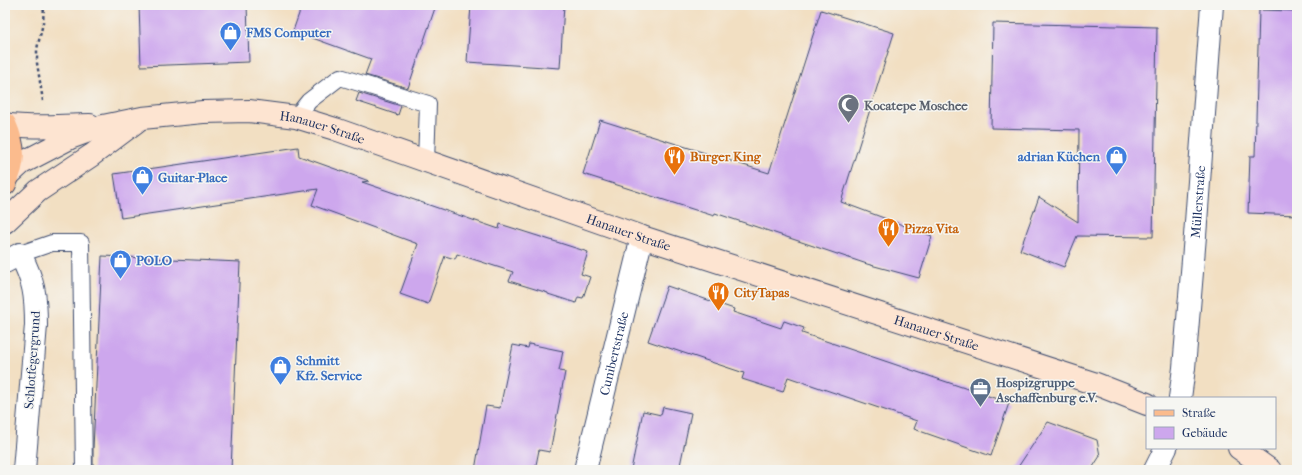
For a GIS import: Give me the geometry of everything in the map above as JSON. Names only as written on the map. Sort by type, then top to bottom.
[{"type":"main road","name":"Hanauer Straße","points":[[8,179],[22,163],[70,138],[103,126],[142,118],[203,112],[249,111],[296,117],[642,237],[1081,379],[1146,404]]},
{"type":"main road","points":[[5,222],[38,191],[142,118]]},
{"type":"main road","name":"Hanauer Straße","points":[[5,124],[22,127],[103,126]]},
{"type":"main road","points":[[5,124],[12,139],[14,157],[8,179]]},
{"type":"main road","points":[[1240,449],[1270,470]]},
{"type":"street","name":"Müllerstraße","points":[[1180,397],[1186,352],[1196,236],[1212,5]]},
{"type":"street","name":"Cunibertstraße","points":[[585,470],[626,297],[642,237]]},
{"type":"street","name":"Schlotfegergrund","points":[[13,258],[28,269],[34,285],[36,304],[36,325],[24,470]]},
{"type":"street","points":[[1155,470],[1166,449]]},
{"type":"lane","points":[[296,117],[309,101],[340,77],[428,104],[426,162]]},
{"type":"lane","points":[[13,258],[52,243],[81,243],[84,470]]},
{"type":"path","points":[[44,5],[43,23],[37,49],[37,63],[47,126]]},
{"type":"building","points":[[139,5],[247,5],[249,62],[141,66]]},
{"type":"building","points":[[302,5],[436,5],[408,88],[365,75],[371,59],[293,31]]},
{"type":"building","points":[[471,5],[564,5],[560,68],[467,62]]},
{"type":"building","points":[[821,10],[894,33],[841,202],[932,236],[919,278],[867,264],[715,213],[714,216],[583,174],[600,120],[769,173]]},
{"type":"building","points":[[1259,10],[1297,11],[1297,215],[1248,213],[1250,156],[1255,156]]},
{"type":"building","name":"adrian Küchen","points":[[993,23],[1157,27],[1153,237],[1077,236],[1064,267],[1020,250],[1039,197],[1078,222],[1079,130],[991,128]]},
{"type":"building","points":[[359,93],[401,106],[398,115],[356,101]]},
{"type":"building","points":[[298,147],[299,156],[369,181],[362,182],[499,229],[500,224],[588,252],[581,274],[590,277],[583,298],[578,297],[576,303],[509,281],[513,272],[457,254],[455,259],[445,256],[428,304],[400,294],[418,244],[312,205],[318,189],[121,218],[114,174]]},
{"type":"building","points":[[102,256],[240,262],[231,470],[93,470]]},
{"type":"building","points":[[667,286],[734,309],[733,312],[781,328],[784,321],[804,328],[802,333],[1009,403],[991,456],[914,429],[917,421],[788,377],[783,392],[742,379],[744,373],[648,341]]},
{"type":"building","points":[[529,344],[563,351],[559,371],[565,372],[550,452],[539,450],[535,470],[475,470],[486,406],[500,408],[513,345],[528,348]]},
{"type":"building","points":[[663,407],[691,413],[679,470],[631,470],[643,411],[661,415]]},
{"type":"building","points":[[1048,422],[1097,440],[1100,456],[1091,470],[1016,470]]},
{"type":"place","name":"FMS Computer","points":[[230,52]]},
{"type":"place","name":"Kocatepe Moschee","points":[[849,124]]},
{"type":"place","name":"Burger King","points":[[675,176]]},
{"type":"place","name":"adrian Küchen","points":[[1116,176]]},
{"type":"place","name":"Guitar-Place","points":[[143,196]]},
{"type":"place","name":"Pizza Vita","points":[[888,248]]},
{"type":"place","name":"POLO","points":[[120,280]]},
{"type":"place","name":"CityTapas","points":[[719,312]]},
{"type":"place","name":"Schmitt Kfz. Service","points":[[281,386]]},
{"type":"place","name":"Hospizgruppe Aschaffenburg e.V.","points":[[980,408]]}]
